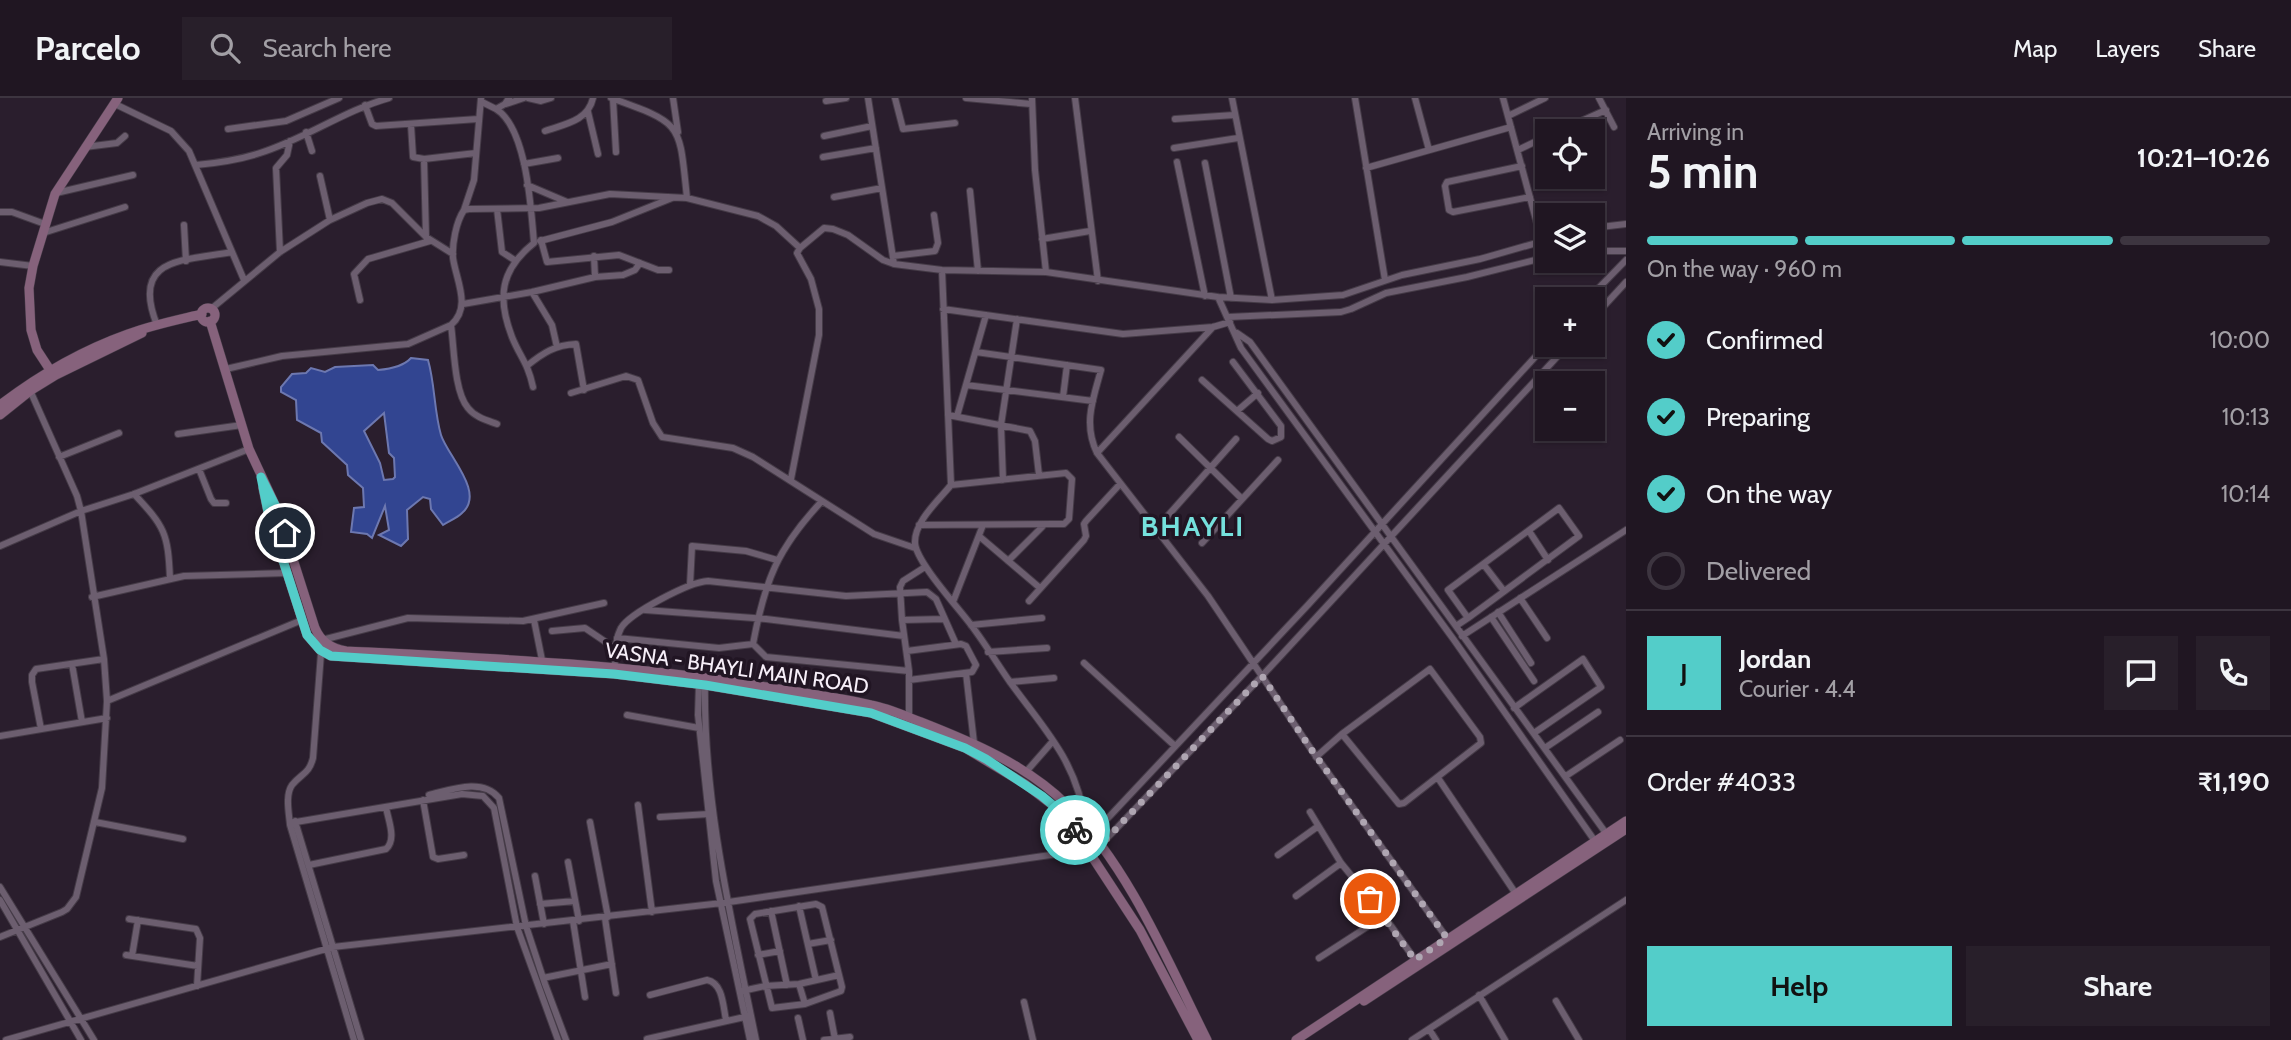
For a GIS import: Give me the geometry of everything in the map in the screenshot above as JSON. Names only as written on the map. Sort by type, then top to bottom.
[{"type":"main road","points":[[52,374],[37,350],[31,330],[29,288],[33,266],[55,194],[117,101]]},
{"type":"main road","points":[[0,405],[125,335],[202,314],[205,309],[211,309],[215,314],[210,321]]},
{"type":"main road","points":[[202,314],[204,320],[210,321]]},
{"type":"main road","points":[[210,321],[249,449],[277,509],[321,645]]},
{"type":"main road","points":[[0,415],[28,388]]},
{"type":"main road","points":[[261,477],[269,517],[307,635],[321,645]]},
{"type":"main road","name":"VASNA - BHAYLI MAIN ROAD","points":[[321,645],[346,651],[542,660],[873,705],[974,743],[1025,773],[1065,803],[1093,834],[1137,903],[1207,1040]]},
{"type":"main road","name":"VASNA - BHAYLI MAIN ROAD","points":[[321,645],[331,656],[345,659],[614,670]]},
{"type":"main road","name":"VASNA - BHAYLI MAIN ROAD","points":[[702,680],[871,713],[965,748],[1042,796],[1072,826],[1092,854],[1140,930],[1198,1040]]},
{"type":"main road","points":[[1296,1040],[1597,845],[1626,821]]},
{"type":"main road","points":[[1609,836],[1626,829]]},
{"type":"main road","points":[[1304,1040],[1417,962],[1447,938],[1597,845]]},
{"type":"street","points":[[228,129],[286,121],[339,98]]},
{"type":"street","points":[[196,164],[240,158],[290,141],[365,106],[389,98]]},
{"type":"street","points":[[496,109],[507,101],[526,98],[541,101],[551,98]]},
{"type":"street","points":[[593,98],[588,112],[598,154]]},
{"type":"street","points":[[616,152],[612,98],[670,123],[679,137]]},
{"type":"street","points":[[673,98],[687,198]]},
{"type":"street","points":[[826,101],[846,98]]},
{"type":"street","points":[[868,98],[894,260]]},
{"type":"street","points":[[895,98],[903,129],[955,123]]},
{"type":"street","points":[[966,98],[1031,101],[1046,272]]},
{"type":"street","points":[[1074,98],[1098,281]]},
{"type":"street","points":[[1232,98],[1272,300]]},
{"type":"street","points":[[1355,98],[1385,280]]},
{"type":"street","points":[[1415,98],[1429,150]]},
{"type":"street","points":[[1503,98],[1535,212]]},
{"type":"street","points":[[1508,116],[1545,98]]},
{"type":"street","points":[[1599,98],[1614,127]]},
{"type":"street","points":[[226,369],[282,356],[408,344],[457,320],[463,304],[453,254],[456,230],[474,180],[481,100],[496,109],[510,123],[524,164],[534,243]]},
{"type":"street","points":[[117,101],[180,139],[196,164],[204,189],[244,280]]},
{"type":"street","points":[[365,106],[372,124],[411,125],[478,119]]},
{"type":"street","points":[[1586,119],[1606,110]]},
{"type":"street","points":[[545,131],[578,119],[588,112]]},
{"type":"street","points":[[1175,119],[1234,115]]},
{"type":"street","points":[[411,125],[413,157],[424,159],[476,153]]},
{"type":"street","points":[[824,136],[872,126]]},
{"type":"street","points":[[1366,168],[1511,127]]},
{"type":"street","points":[[306,132],[312,151]]},
{"type":"street","points":[[85,147],[117,143],[125,136]]},
{"type":"street","points":[[1174,148],[1238,138]]},
{"type":"street","points":[[280,251],[276,168],[287,155],[290,141]]},
{"type":"street","points":[[1518,150],[1535,142]]},
{"type":"street","points":[[823,157],[876,148]]},
{"type":"street","points":[[524,164],[558,158]]},
{"type":"street","points":[[424,159],[428,239]]},
{"type":"street","points":[[1177,162],[1205,296]]},
{"type":"street","points":[[1205,163],[1231,298]]},
{"type":"street","points":[[1522,166],[1447,182],[1445,186],[1449,209],[1453,212],[1530,197]]},
{"type":"street","points":[[55,194],[133,175]]},
{"type":"street","points":[[320,176],[330,220]]},
{"type":"street","points":[[527,185],[568,203]]},
{"type":"street","points":[[834,197],[882,188]]},
{"type":"street","points":[[970,191],[978,271]]},
{"type":"street","points":[[464,210],[531,209],[610,194],[687,198],[758,216],[803,245]]},
{"type":"street","points":[[533,387],[527,365],[512,338],[502,296],[516,261],[534,243],[541,240],[612,222],[674,197]]},
{"type":"street","points":[[211,309],[280,251],[330,220],[382,199],[397,208],[428,239],[453,254]]},
{"type":"street","points":[[0,212],[12,212],[44,228],[125,207]]},
{"type":"street","points":[[497,209],[502,252],[516,261]]},
{"type":"street","points":[[791,479],[819,335],[819,309],[811,279],[798,257],[803,245],[824,228],[848,235],[883,261],[935,251],[937,243],[933,215]]},
{"type":"street","points":[[1605,226],[1626,224]]},
{"type":"street","points":[[184,226],[186,261]]},
{"type":"street","points":[[1042,239],[1090,231]]},
{"type":"street","points":[[360,300],[354,274],[361,264],[428,239]]},
{"type":"street","points":[[541,240],[547,262],[619,255],[659,270],[669,270]]},
{"type":"street","points":[[894,260],[942,270],[1046,272],[1205,296],[1272,300],[1337,296],[1385,280],[1535,244]]},
{"type":"street","points":[[1605,251],[1626,251]]},
{"type":"street","points":[[154,326],[149,300],[149,285],[153,275],[161,268],[232,252]]},
{"type":"street","points":[[594,256],[595,278]]},
{"type":"street","points":[[1097,453],[1213,327],[1229,319],[1341,312],[1386,293],[1535,260]]},
{"type":"street","points":[[1600,287],[1626,260]]},
{"type":"street","points":[[0,262],[33,266]]},
{"type":"street","points":[[463,304],[623,275],[635,270],[640,263]]},
{"type":"street","points":[[942,270],[951,485],[919,525],[915,548],[925,567],[971,625],[1065,757],[1079,789],[1086,826]]},
{"type":"street","points":[[1605,305],[1626,282]]},
{"type":"street","points":[[531,292],[552,325],[557,346]]},
{"type":"street","points":[[1218,297],[1241,348],[1454,640],[1597,845]]},
{"type":"street","points":[[943,309],[1123,334],[1213,327]]},
{"type":"street","points":[[957,416],[986,315]]},
{"type":"street","points":[[1003,480],[1001,425],[1017,319]]},
{"type":"street","points":[[451,325],[463,401],[477,416],[497,424]]},
{"type":"street","points":[[1235,331],[1250,342],[1609,836]]},
{"type":"street","points":[[527,365],[557,346],[576,344],[584,390]]},
{"type":"street","points":[[975,352],[1101,370],[1089,427],[1097,453],[1189,571],[1317,757],[1447,938]]},
{"type":"street","points":[[1071,852],[1093,834],[1175,747],[1535,357]]},
{"type":"street","points":[[6,1040],[329,948],[724,903],[1071,852],[1092,854],[1262,676],[1557,357]]},
{"type":"street","points":[[1202,380],[1268,439],[1277,440],[1281,437],[1281,426],[1233,362]]},
{"type":"street","points":[[1063,397],[1067,365]]},
{"type":"street","points":[[571,393],[626,376],[632,377],[638,380],[653,422],[662,437],[733,448],[791,479],[874,534],[915,548]]},
{"type":"street","points":[[966,385],[1093,401]]},
{"type":"street","points":[[0,937],[67,909],[76,897],[102,788],[107,718],[104,659],[92,597],[81,511],[28,388]]},
{"type":"street","points":[[1265,404],[1286,391]]},
{"type":"street","points":[[1237,411],[1258,393]]},
{"type":"street","points":[[948,415],[1023,429],[1033,435],[1039,475]]},
{"type":"street","points":[[178,433],[242,425]]},
{"type":"street","points":[[59,457],[119,432]]},
{"type":"street","points":[[1179,437],[1242,499]]},
{"type":"street","points":[[1156,529],[1236,439]]},
{"type":"street","points":[[0,546],[81,511],[134,494],[249,449]]},
{"type":"street","points":[[1202,543],[1278,460]]},
{"type":"street","points":[[199,469],[214,503],[226,503]]},
{"type":"street","points":[[919,525],[1067,523],[1072,479],[1066,473],[951,485]]},
{"type":"street","points":[[1028,601],[1084,540],[1084,524],[1120,484]]},
{"type":"street","points":[[134,494],[158,519],[164,532],[170,579]]},
{"type":"street","points":[[753,644],[765,588],[777,560],[801,524],[822,501]]},
{"type":"street","points":[[1456,626],[1468,618],[1548,560],[1579,536],[1559,508],[1448,590],[1468,618]]},
{"type":"street","points":[[1008,561],[1044,524]]},
{"type":"street","points":[[953,602],[983,525]]},
{"type":"street","points":[[1454,640],[1626,530]]},
{"type":"street","points":[[1529,531],[1548,560]]},
{"type":"street","points":[[979,536],[1040,588]]},
{"type":"street","points":[[690,585],[692,545],[746,551],[777,560]]},
{"type":"street","points":[[1484,565],[1504,591]]},
{"type":"street","points":[[909,718],[909,671],[900,593],[903,581],[925,567]]},
{"type":"street","points":[[92,597],[184,576],[287,573]]},
{"type":"street","points":[[614,670],[617,638],[629,619],[701,581],[846,596],[927,592],[932,595],[956,644]]},
{"type":"street","points":[[1520,598],[1547,638]]},
{"type":"street","points":[[361,1040],[290,825],[288,794],[292,785],[306,774],[313,758],[321,645],[408,618],[534,620],[604,603]]},
{"type":"street","points":[[644,610],[757,619],[904,636]]},
{"type":"street","points":[[1498,612],[1531,663]]},
{"type":"street","points":[[1491,617],[1534,681]]},
{"type":"street","points":[[971,625],[1042,618]]},
{"type":"street","points":[[902,620],[944,619]]},
{"type":"street","points":[[107,701],[302,620]]},
{"type":"street","points":[[534,620],[542,660]]},
{"type":"street","points":[[552,631],[585,628],[616,649]]},
{"type":"street","points":[[617,638],[719,648],[753,644]]},
{"type":"street","points":[[753,644],[766,657],[909,671]]},
{"type":"street","points":[[907,651],[956,644],[965,646],[976,665],[975,670],[966,673],[909,680]]},
{"type":"street","points":[[988,652],[1047,648]]},
{"type":"street","points":[[41,729],[32,675],[36,669],[104,659]]},
{"type":"street","points":[[1514,708],[1583,659],[1601,687],[1534,733]]},
{"type":"street","points":[[1084,663],[1175,747]]},
{"type":"street","points":[[72,664],[82,722]]},
{"type":"street","points":[[1317,757],[1342,734],[1430,669],[1480,737],[1481,743],[1438,778],[1399,804],[1342,734]]},
{"type":"street","points":[[966,673],[974,743]]},
{"type":"street","points":[[1010,682],[1054,678]]},
{"type":"street","points":[[702,680],[699,727],[716,881],[724,903]]},
{"type":"street","points":[[702,680],[724,903],[748,1016],[750,1040]]},
{"type":"street","points":[[1545,748],[1598,712]]},
{"type":"street","points":[[627,715],[699,727]]},
{"type":"street","points":[[0,736],[107,718]]},
{"type":"street","points":[[1566,776],[1619,740]]},
{"type":"street","points":[[1025,773],[1054,741]]},
{"type":"street","points":[[1438,778],[1516,894]]},
{"type":"street","points":[[369,810],[458,788],[485,788],[494,792],[503,812],[526,926],[566,1040]]},
{"type":"street","points":[[296,822],[423,800],[473,794],[483,796],[494,808],[516,927],[558,1040]]},
{"type":"street","points":[[423,800],[433,857],[438,859],[464,855]]},
{"type":"street","points":[[638,805],[652,912]]},
{"type":"street","points":[[289,806],[309,865],[354,1040]]},
{"type":"street","points":[[309,865],[386,849],[392,839],[386,807]]},
{"type":"street","points":[[1310,812],[1341,863],[1417,962]]},
{"type":"street","points":[[660,817],[709,814]]},
{"type":"street","points":[[95,822],[183,839]]},
{"type":"street","points":[[590,822],[616,993]]},
{"type":"street","points":[[1278,855],[1317,827]]},
{"type":"street","points":[[568,862],[575,901],[585,998]]},
{"type":"street","points":[[1296,896],[1341,863]]},
{"type":"street","points":[[535,876],[544,924]]},
{"type":"street","points":[[0,887],[82,1040]]},
{"type":"street","points":[[0,900],[94,1040]]},
{"type":"street","points":[[1412,1040],[1626,900]]},
{"type":"street","points":[[540,904],[575,901]]},
{"type":"street","points":[[816,904],[822,907],[841,991],[805,1004],[772,1008],[750,919],[755,914],[799,906],[816,904]]},
{"type":"street","points":[[799,906],[816,981]]},
{"type":"street","points":[[771,911],[787,985]]},
{"type":"street","points":[[1319,958],[1384,916]]},
{"type":"street","points":[[129,919],[196,929],[200,937],[197,986]]},
{"type":"street","points":[[138,920],[129,956],[198,966]]},
{"type":"street","points":[[808,944],[831,940]]},
{"type":"street","points":[[758,955],[780,951]]},
{"type":"street","points":[[543,978],[612,964]]},
{"type":"street","points":[[743,991],[765,986],[799,984],[839,975]]},
{"type":"street","points":[[650,995],[707,980],[713,981],[718,985],[726,1020]]},
{"type":"street","points":[[799,984],[805,1004]]},
{"type":"street","points":[[1479,995],[1505,1040]]},
{"type":"street","points":[[1556,1001],[1578,1040]]},
{"type":"street","points":[[1024,1002],[1033,1040]]},
{"type":"street","points":[[830,1013],[835,1039]]},
{"type":"street","points":[[647,1039],[748,1016]]},
{"type":"street","points":[[748,1016],[756,1040]]},
{"type":"street","points":[[798,1018],[803,1040]]},
{"type":"street","points":[[1429,1028],[1436,1040]]},
{"type":"street","points":[[824,1040],[850,1037]]},
{"type":"water","points":[[411,358],[428,360],[441,435],[463,474],[470,495],[468,505],[462,513],[443,525],[431,509],[430,499],[423,497],[407,510],[408,539],[401,546],[379,535],[389,530],[385,506],[372,538],[367,534],[351,532],[354,508],[364,507],[363,488],[348,475],[347,465],[322,442],[321,433],[297,420],[296,400],[281,392],[281,387],[292,374],[306,373],[311,368],[325,372],[335,367],[373,365],[378,370],[396,367]],"holes":[[[384,413],[389,453],[394,458],[395,477],[384,480],[380,463],[364,431]]]},
{"type":"way so far","points":[[1075,830],[1092,854],[1262,676],[1313,752],[1447,938],[1415,960],[1370,899]]},
{"type":"district","name":"BHAYLI","points":[[1193,526]]},
{"type":"route","points":[[285,533],[277,509],[261,477],[269,517],[307,635],[320,650],[331,656],[345,659],[614,674],[705,685],[871,713],[965,748],[986,759],[1042,796],[1075,830]]}]
